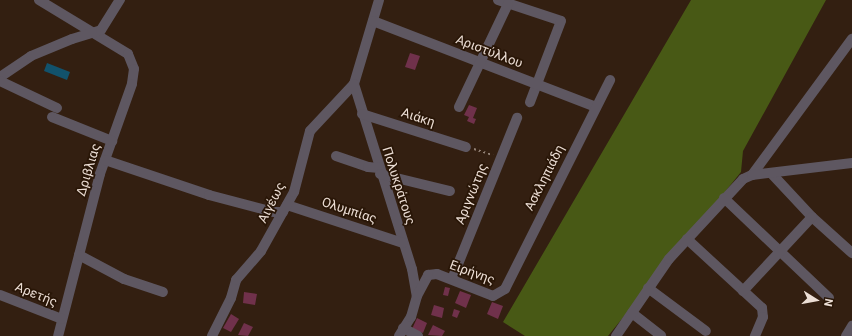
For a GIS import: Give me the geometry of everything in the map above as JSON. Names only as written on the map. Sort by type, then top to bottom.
[{"type":"street","name":"Δριβλιας","points":[[39,0],[92,34],[128,54],[134,65],[132,84],[105,160],[58,336]]},
{"type":"street","points":[[0,77],[31,56],[72,39],[92,34],[104,27],[120,0]]},
{"type":"street","points":[[354,84],[379,0]]},
{"type":"street","points":[[498,0],[561,21],[530,102]]},
{"type":"street","points":[[459,107],[508,4]]},
{"type":"street","name":"Αριστύλλου","points":[[373,21],[596,107]]},
{"type":"street","points":[[752,175],[852,39]]},
{"type":"street","name":"Ασκληπιάδη","points":[[505,288],[610,80]]},
{"type":"street","points":[[0,81],[54,112],[112,141]]},
{"type":"street","name":"Πολυκράτους","points":[[354,84],[379,171],[403,243],[417,296]]},
{"type":"street","name":"Αιγέως","points":[[212,336],[231,298],[236,280],[261,251],[296,187],[310,131],[354,84]]},
{"type":"street","name":"Αιάκη","points":[[362,114],[466,147]]},
{"type":"street","name":"Αριγνώτης","points":[[452,279],[517,118]]},
{"type":"street","points":[[336,156],[379,171],[450,191]]},
{"type":"street","name":"Ολυμπίας","points":[[105,160],[209,195],[274,212],[285,208],[403,243]]},
{"type":"street","points":[[616,336],[648,288],[687,239],[743,179],[752,175],[852,163]]},
{"type":"street","points":[[770,173],[812,217],[852,253]]},
{"type":"street","points":[[724,198],[829,298]]},
{"type":"street","points":[[743,290],[812,217]]},
{"type":"street","points":[[687,239],[743,290],[764,313],[755,336]]},
{"type":"street","points":[[79,255],[124,279],[163,292]]},
{"type":"street","name":"Ειρήνης","points":[[417,296],[428,275],[437,274],[493,296],[505,288]]},
{"type":"street","points":[[648,288],[706,331]]},
{"type":"street","name":"Αρετής","points":[[0,295],[62,320]]},
{"type":"street","points":[[417,296],[413,312],[401,332],[418,336]]},
{"type":"street","points":[[632,313],[661,336]]},
{"type":"street","points":[[846,336],[852,326]]},
{"type":"path","points":[[466,147],[501,158]]},
{"type":"green space","points":[[691,0],[826,0],[743,151],[741,172],[608,336],[525,336],[503,322]]},
{"type":"water","points":[[47,63],[70,72],[67,80],[44,71]]},
{"type":"building","points":[[410,53],[420,56],[415,70],[405,67]]},
{"type":"building","points":[[469,105],[477,108],[473,118],[476,119],[474,124],[467,121],[469,117],[464,115]]},
{"type":"building","points":[[445,287],[450,288],[448,296],[443,295]]},
{"type":"building","points":[[460,291],[471,295],[466,308],[455,303]]},
{"type":"building","points":[[244,292],[257,294],[255,305],[243,303]]},
{"type":"building","points":[[492,302],[503,306],[498,319],[487,314]]},
{"type":"building","points":[[434,305],[444,308],[442,318],[431,315]]},
{"type":"building","points":[[454,309],[460,311],[457,318],[452,316]]},
{"type":"building","points":[[231,314],[239,319],[231,332],[223,328]]},
{"type":"building","points":[[417,318],[427,323],[423,333],[412,329]]},
{"type":"building","points":[[244,323],[253,327],[248,336],[238,335]]},
{"type":"building","points":[[433,325],[445,331],[442,336],[428,335]]}]
